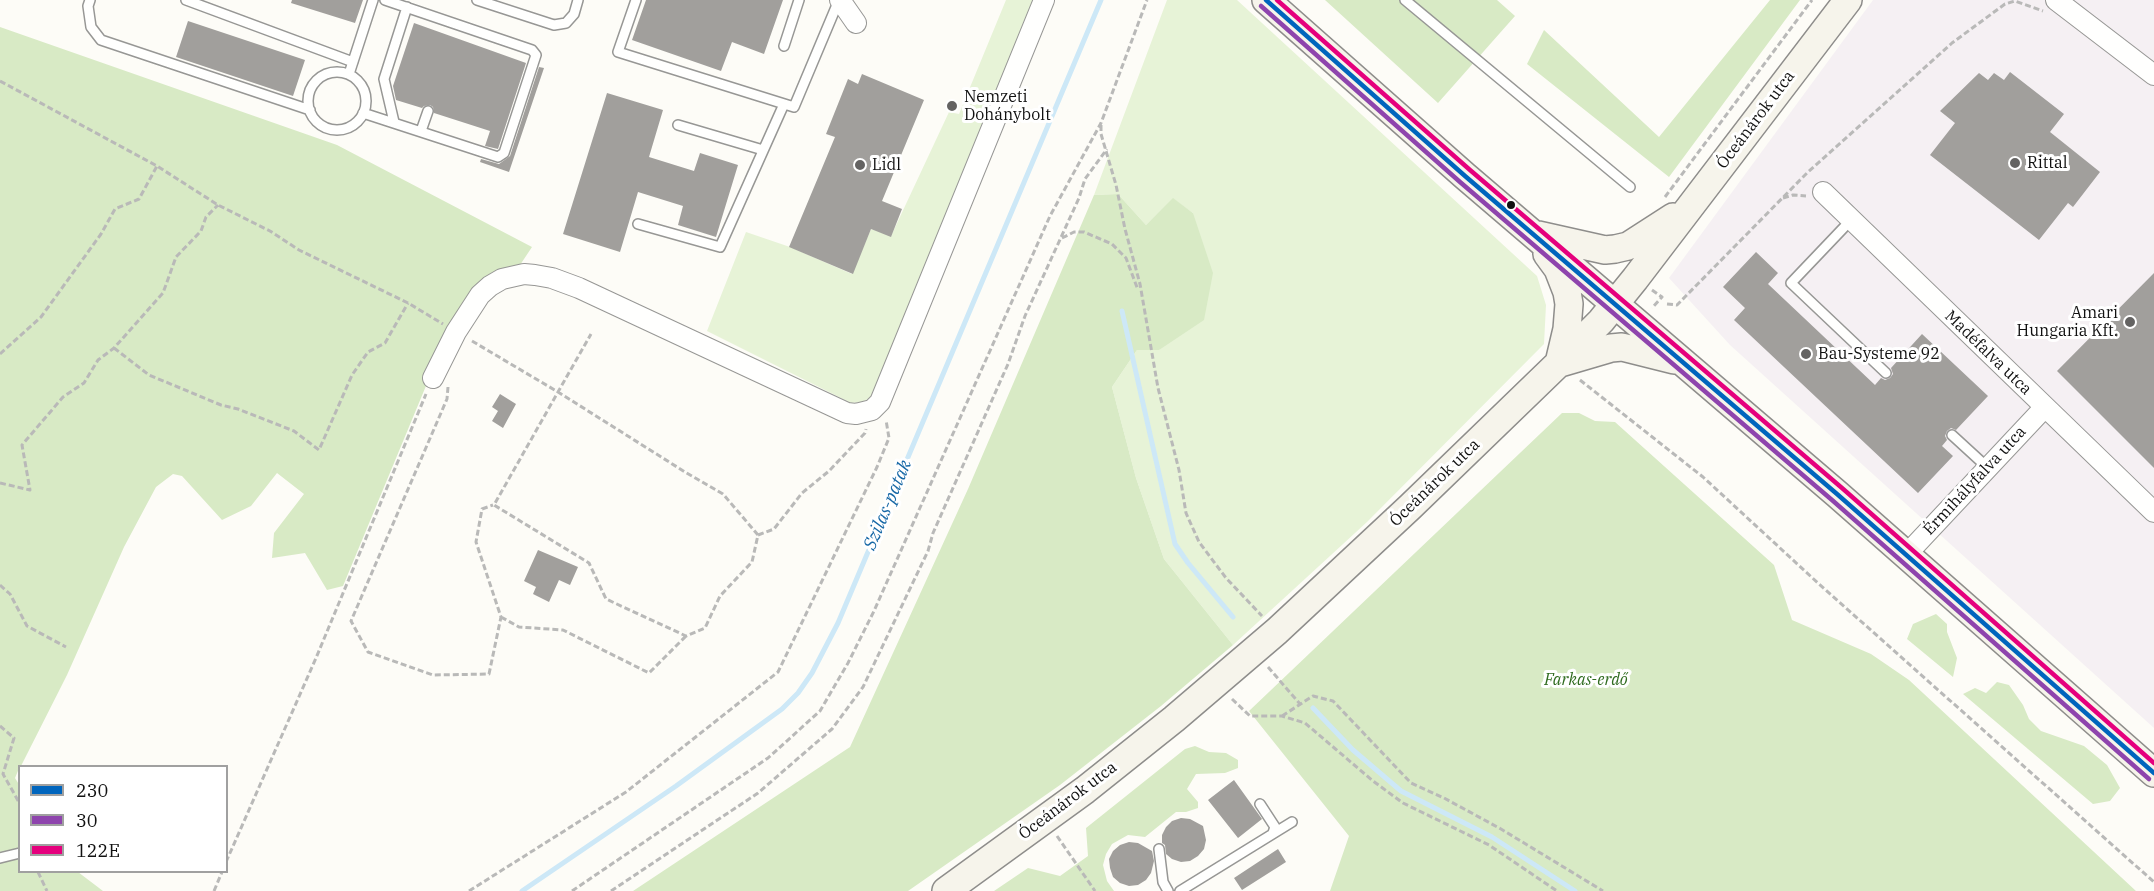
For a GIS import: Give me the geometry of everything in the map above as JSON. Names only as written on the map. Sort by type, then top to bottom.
[{"type":"main road","points":[[1266,0],[1465,176],[1906,555],[2154,773]]},
{"type":"main road","name":"Óceánárok utca","points":[[946,891],[1046,819],[1174,719],[1277,632],[1559,363],[1615,304],[1848,0]]},
{"type":"main road","points":[[1534,234],[1605,250],[1615,249],[1628,246],[1691,205]]},
{"type":"main road","points":[[1534,234],[1558,269],[1567,291],[1569,308],[1559,363],[1622,347],[1673,359],[1695,373]]},
{"type":"street","points":[[839,0],[856,22]]},
{"type":"street","points":[[441,377],[456,332],[471,307],[490,286],[502,279],[525,274],[544,277],[579,288],[848,413],[856,414],[876,406],[1044,0]]},
{"type":"street","points":[[2053,3],[2154,75]]},
{"type":"street","name":"Madéfalva utca","points":[[1823,192],[2154,512]]},
{"type":"street","name":"Érmihályfalva utca","points":[[1906,555],[2044,408]]},
{"type":"lane","points":[[90,0],[88,6],[91,27],[101,40],[310,110]]},
{"type":"lane","points":[[186,0],[353,62]]},
{"type":"lane","points":[[349,74],[373,0]]},
{"type":"lane","points":[[363,113],[498,157],[504,153],[536,55],[532,50],[385,0]]},
{"type":"lane","points":[[477,0],[554,25],[566,23],[574,14],[578,0]]},
{"type":"lane","points":[[636,0],[618,52],[794,107],[839,0]]},
{"type":"lane","points":[[784,46],[799,0]]},
{"type":"lane","points":[[1405,0],[1630,187]]},
{"type":"lane","points":[[394,122],[384,79],[408,7]]},
{"type":"lane","points":[[330,73],[349,74],[362,87],[365,104],[363,113],[358,121],[350,126],[331,129],[314,119],[310,110],[308,101],[314,83],[330,73]]},
{"type":"lane","points":[[638,224],[720,247],[784,104]]},
{"type":"lane","points":[[421,131],[428,111]]},
{"type":"lane","points":[[678,125],[763,150]]},
{"type":"lane","points":[[1851,220],[1791,283],[1886,373]]},
{"type":"lane","points":[[1952,435],[1988,468]]},
{"type":"lane","points":[[1260,804],[1275,827],[1273,833]]},
{"type":"lane","points":[[1180,891],[1292,822]]},
{"type":"lane","points":[[1159,849],[1163,882],[1168,891]]},
{"type":"lane","points":[[0,858],[18,853]]},
{"type":"path","points":[[572,891],[768,758],[820,711],[848,663],[874,611],[1050,216],[1101,123],[1147,0]]},
{"type":"path","points":[[1663,200],[1812,0]]},
{"type":"path","points":[[1667,304],[1677,306],[1807,173],[1952,43],[2005,4],[2015,2],[2044,12],[2053,3]]},
{"type":"path","points":[[0,81],[157,166],[218,205],[270,231],[299,250],[408,303],[558,392],[723,494],[758,535]]},
{"type":"path","points":[[1101,123],[1101,134],[1107,149],[1140,284],[1140,293]]},
{"type":"path","points":[[611,891],[758,793],[832,729],[863,687],[928,551],[933,533],[1079,198],[1085,179],[1107,149]]},
{"type":"path","points":[[0,354],[41,317],[101,234],[115,209],[139,199],[157,166]]},
{"type":"path","points":[[1782,198],[1793,195],[1810,196],[1823,192]]},
{"type":"path","points":[[0,483],[30,490],[21,445],[63,397],[84,383],[98,360],[114,348],[163,293],[176,257],[201,231],[206,217],[218,205]]},
{"type":"path","points":[[1061,238],[1074,232],[1084,232],[1112,244],[1126,258],[1140,293],[1158,388],[1179,470],[1186,513],[1199,542],[1226,578],[1277,632]]},
{"type":"path","points":[[114,348],[149,375],[294,432],[319,450],[352,375],[368,352],[385,342],[408,303]]},
{"type":"path","points":[[441,377],[447,399],[351,621],[368,652],[433,675],[489,674],[501,617],[476,542],[482,509],[494,505],[591,334]]},
{"type":"path","points":[[1559,363],[1703,477],[1819,584],[2154,882]]},
{"type":"path","points":[[228,857],[441,377]]},
{"type":"path","points":[[469,891],[626,792],[778,672],[889,438],[885,412],[876,406],[865,432],[830,471],[802,493],[774,529],[758,535]]},
{"type":"path","points":[[494,505],[589,563],[606,599],[686,636]]},
{"type":"path","points":[[501,617],[519,627],[563,630],[649,674],[686,636],[705,628],[720,597],[752,562],[758,535]]},
{"type":"path","points":[[0,585],[10,594],[27,626],[66,647]]},
{"type":"path","points":[[1265,664],[1300,704]]},
{"type":"path","points":[[1282,716],[1313,696],[1333,701],[1411,783],[1501,829],[1603,891]]},
{"type":"path","points":[[1232,699],[1250,716],[1282,716],[1305,723],[1372,781],[1403,803],[1489,845],[1557,891]]},
{"type":"path","points":[[0,726],[14,738],[3,774],[18,800]]},
{"type":"path","points":[[1046,819],[1095,891]]},
{"type":"path","points":[[38,873],[47,891]]},
{"type":"path","points":[[214,891],[222,873]]},
{"type":"shaded area","points":[[1873,0],[2154,0],[2154,728],[1730,345],[1669,278]]},
{"type":"green space","points":[[1006,0],[1037,0],[872,397],[862,402],[851,403],[707,331],[746,232],[790,247],[852,274],[871,229],[891,236],[949,112],[959,114]]},
{"type":"green space","points":[[1167,0],[1237,0],[1537,276],[1546,305],[1544,344],[1367,522],[1233,645],[1164,559],[1136,478],[1112,387],[1137,350],[1159,350],[1193,213],[1173,199],[1146,225],[1118,194],[1094,195]]},
{"type":"green space","points":[[1325,0],[1497,0],[1515,16],[1438,103]]},
{"type":"green space","points":[[1770,0],[1800,0],[1669,177],[1527,64],[1544,30],[1659,137]]},
{"type":"green space","points":[[0,27],[337,145],[532,247],[520,265],[491,273],[465,300],[450,328],[343,586],[327,590],[305,553],[272,558],[274,533],[304,494],[277,473],[251,506],[222,520],[182,476],[173,474],[156,487],[124,547],[67,675],[22,765],[18,765],[15,778],[18,783],[18,873],[79,873],[103,891],[0,891]]},
{"type":"green space","points":[[1118,194],[1146,225],[1173,198],[1193,213],[1213,273],[1204,320],[1159,350],[1137,350],[1112,387],[1136,478],[1164,559],[1233,645],[1161,706],[1060,785],[908,891],[633,891],[850,747],[968,489],[1094,195]]},
{"type":"green space","name":"Farkas-erdő","points":[[1562,413],[1579,413],[1595,421],[1615,422],[1774,565],[1792,620],[1871,654],[1909,680],[2136,891],[1330,891],[1349,836],[1249,711]]},
{"type":"green space","points":[[1936,614],[1947,624],[1947,632],[1957,658],[1953,677],[1907,639],[1913,624]]},
{"type":"green space","points":[[1997,682],[2009,685],[2023,705],[2029,719],[2041,731],[2084,746],[2107,765],[2120,788],[2110,801],[2093,804],[1963,694],[1975,688],[1986,693]]},
{"type":"green space","points":[[1195,746],[1209,752],[1226,753],[1238,760],[1238,768],[1225,773],[1196,774],[1187,789],[1198,802],[1198,808],[1176,812],[1145,837],[1128,835],[1112,844],[1103,865],[1107,881],[1114,891],[994,891],[1028,868],[1060,876],[1088,856],[1086,828],[1185,749]]},
{"type":"building","points":[[292,0],[363,0],[355,23],[291,3]]},
{"type":"building","points":[[646,0],[783,0],[764,54],[732,42],[721,71],[632,40]]},
{"type":"building","points":[[188,21],[305,60],[293,96],[176,57]]},
{"type":"building","points":[[414,23],[526,63],[498,149],[485,146],[490,131],[434,113],[430,105],[422,108],[396,100],[393,86]]},
{"type":"building","points":[[539,67],[544,68],[509,172],[480,162],[481,159],[499,164],[510,156]]},
{"type":"building","name":"Rittal","points":[[2010,72],[2064,114],[2050,132],[2100,172],[2073,207],[2068,203],[2039,240],[1930,155],[1955,123],[1940,111],[1979,73],[1988,80],[1994,73],[2004,80]]},
{"type":"building","name":"Lidl","points":[[862,74],[924,100],[882,201],[902,209],[891,237],[871,229],[853,274],[789,247],[835,137],[826,134],[848,79],[858,84]]},
{"type":"building","points":[[607,93],[663,110],[649,157],[694,171],[700,153],[738,165],[716,237],[678,225],[683,206],[638,192],[620,252],[563,234]]},
{"type":"building","name":"Bau-Systeme 92","points":[[1756,252],[1778,273],[1768,284],[1875,385],[1881,378],[1885,380],[1890,378],[1893,374],[1891,368],[1922,334],[1988,396],[1956,430],[1951,428],[1947,431],[1945,436],[1947,440],[1942,446],[1953,456],[1918,493],[1734,320],[1745,308],[1723,287]]},
{"type":"building","name":"Amari Hungaria Kft.","points":[[2154,273],[2154,468],[2057,371]]},
{"type":"building","points":[[500,394],[516,404],[503,428],[492,421],[498,411],[492,407]]},
{"type":"building","points":[[538,550],[578,567],[570,585],[559,580],[549,602],[533,594],[536,587],[524,581]]},
{"type":"building","points":[[1234,780],[1262,819],[1238,838],[1208,800]]},
{"type":"building","points":[[1181,818],[1190,819],[1203,826],[1206,840],[1204,849],[1198,856],[1190,861],[1181,862],[1166,854],[1162,835],[1172,821]]},
{"type":"building","points":[[1129,842],[1138,843],[1152,851],[1154,861],[1151,873],[1146,880],[1138,885],[1129,886],[1113,877],[1109,859],[1120,845]]},
{"type":"building","points":[[1278,849],[1286,862],[1242,890],[1234,878]]},
{"type":"waterway","name":"Szilas-patak","points":[[522,891],[676,786],[782,709],[798,693],[812,673],[838,623],[1101,0]]},
{"type":"waterway","points":[[1122,311],[1175,544],[1233,617]]},
{"type":"waterway","points":[[1313,708],[1353,750],[1401,791],[1492,837],[1575,891]]},
{"type":"transit line","name":"230","points":[[1266,0],[1465,176],[1837,494],[2154,773]]},
{"type":"transit line","name":"122E","points":[[1277,0],[1470,170],[1842,488],[2154,763]]},
{"type":"transit line","name":"30","points":[[1261,6],[1460,182],[1832,500],[2149,779]]},
{"type":"place","name":"Nemzeti Dohánybolt","points":[[952,106]]},
{"type":"place","name":"Rittal","points":[[2015,163]]},
{"type":"place","name":"Lidl","points":[[860,165]]},
{"type":"place","name":"Amari Hungaria Kft.","points":[[2130,322]]},
{"type":"place","name":"Bau-Systeme 92","points":[[1806,354]]}]
